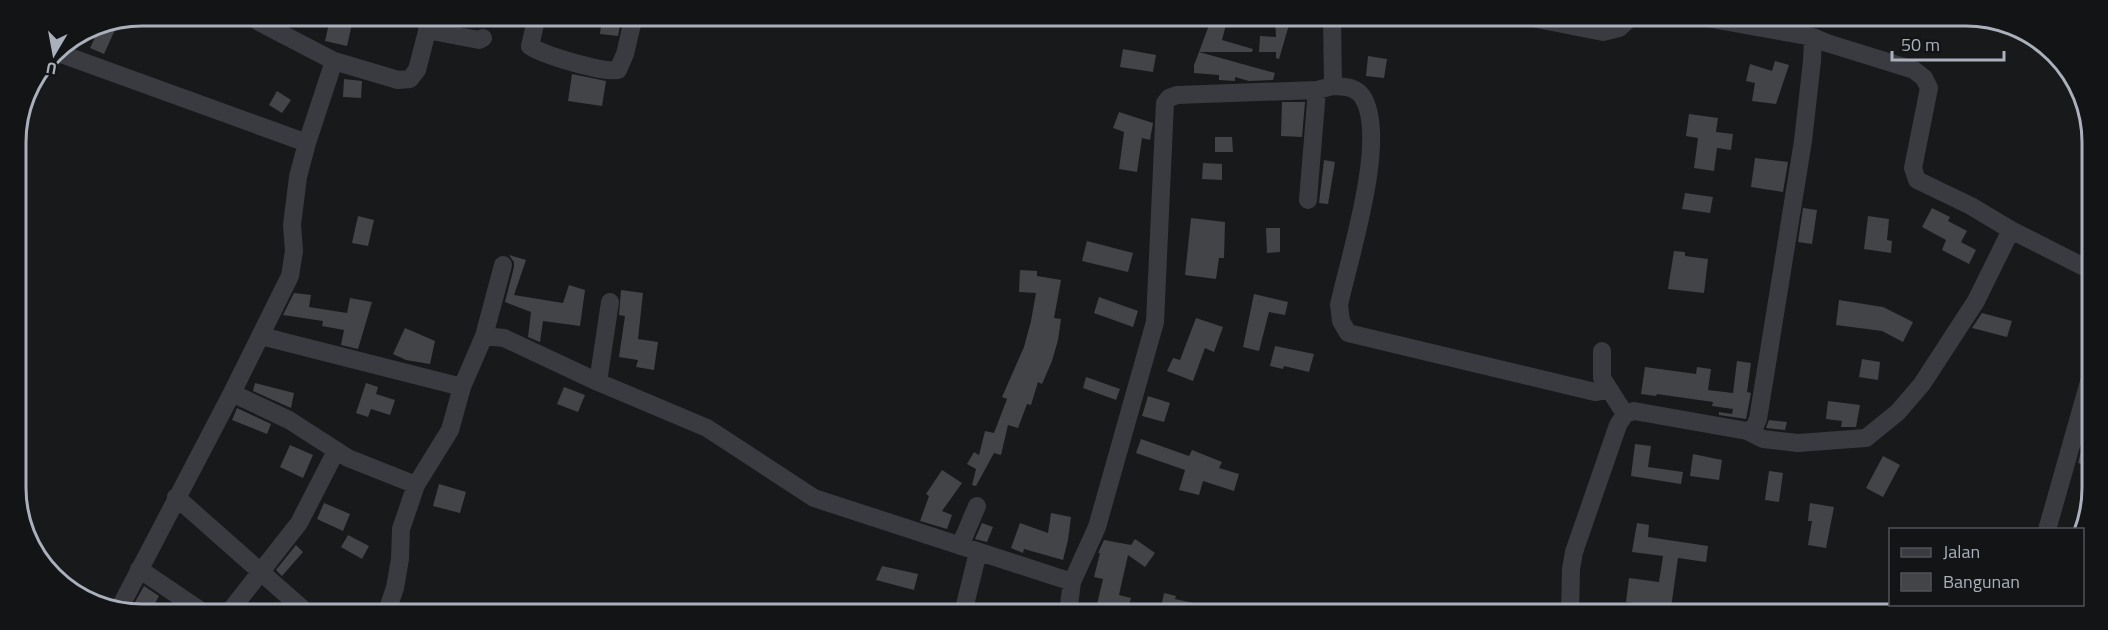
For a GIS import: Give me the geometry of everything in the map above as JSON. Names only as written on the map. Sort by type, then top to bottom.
[{"type":"street","points":[[267,26],[334,61],[398,80],[410,79],[417,70],[428,26]]},
{"type":"street","points":[[438,26],[479,40],[483,38]]},
{"type":"street","points":[[535,26],[530,46],[599,69],[612,71],[618,69],[625,54],[632,26]]},
{"type":"street","points":[[1308,200],[1325,88],[1331,26]]},
{"type":"street","points":[[1573,26],[1603,32],[1621,26]]},
{"type":"street","points":[[1751,26],[1813,37],[1827,44],[1914,70],[1924,78],[1929,88],[1913,168],[1917,180],[1971,206],[2011,230],[2082,266]]},
{"type":"street","points":[[1747,431],[1754,428],[1760,408],[1803,141],[1813,37]]},
{"type":"street","points":[[64,55],[307,143]]},
{"type":"street","points":[[122,603],[290,276],[294,251],[292,225],[298,177],[334,61]]},
{"type":"street","points":[[1069,604],[1072,582],[1097,527],[1155,322],[1165,104],[1169,98],[1177,95],[1350,87],[1362,96],[1372,135],[1369,178],[1339,305],[1341,321],[1348,333],[1589,390],[1601,392],[1608,390]]},
{"type":"street","points":[[1570,604],[1574,552],[1618,425],[1625,414],[1634,411],[1747,431],[1763,439],[1798,443],[1866,438],[1898,412],[1922,384],[1976,302],[2011,230]]},
{"type":"street","points":[[389,604],[400,559],[401,529],[416,485],[450,430],[462,387],[484,336],[503,265]]},
{"type":"street","points":[[598,382],[610,302]]},
{"type":"street","points":[[261,336],[462,387]]},
{"type":"street","points":[[484,336],[504,338],[598,382],[707,428],[814,498],[1072,582]]},
{"type":"street","points":[[1602,351],[1601,373],[1608,390],[1625,414]]},
{"type":"street","points":[[231,393],[289,420],[336,451],[366,466],[416,485]]},
{"type":"street","points":[[2048,528],[2082,407]]},
{"type":"street","points":[[236,604],[299,523],[336,451]]},
{"type":"street","points":[[176,497],[297,604]]},
{"type":"street","points":[[960,546],[977,506]]},
{"type":"street","points":[[965,604],[978,552]]},
{"type":"street","points":[[139,569],[191,604]]},
{"type":"building","points":[[328,26],[352,26],[347,46],[325,41]]},
{"type":"building","points":[[601,26],[620,26],[618,36],[600,34]]},
{"type":"building","points":[[1209,26],[1226,26],[1222,40],[1253,49],[1252,52],[1199,52]]},
{"type":"building","points":[[1275,26],[1289,26],[1279,59],[1276,58],[1276,52],[1259,52],[1260,36],[1276,37]]},
{"type":"building","points":[[116,28],[104,54],[90,48],[96,35]]},
{"type":"building","points":[[1123,49],[1156,55],[1153,72],[1120,67]]},
{"type":"building","points":[[1199,52],[1275,73],[1273,80],[1249,81],[1235,77],[1235,81],[1219,80],[1219,75],[1194,73],[1194,65]]},
{"type":"building","points":[[1368,56],[1387,59],[1384,78],[1366,76]]},
{"type":"building","points":[[1775,61],[1789,65],[1776,104],[1752,101],[1755,83],[1746,81],[1750,64],[1772,71]]},
{"type":"building","points":[[572,74],[606,81],[602,106],[568,101]]},
{"type":"building","points":[[344,79],[362,81],[361,98],[343,97]]},
{"type":"building","points":[[277,91],[291,100],[282,113],[269,105]]},
{"type":"building","points":[[1282,102],[1305,102],[1302,137],[1281,136]]},
{"type":"building","points":[[1119,112],[1153,123],[1150,140],[1142,138],[1137,172],[1119,169],[1124,132],[1113,128]]},
{"type":"building","points":[[1689,114],[1718,118],[1716,132],[1733,134],[1731,150],[1717,148],[1714,171],[1694,168],[1698,138],[1686,136]]},
{"type":"building","points":[[1215,137],[1232,137],[1233,152],[1215,152]]},
{"type":"building","points":[[1755,158],[1788,162],[1783,192],[1751,187]]},
{"type":"building","points":[[1324,160],[1335,162],[1328,204],[1319,203]]},
{"type":"building","points":[[1203,163],[1222,164],[1222,180],[1202,179]]},
{"type":"building","points":[[1685,193],[1713,197],[1710,213],[1682,209]]},
{"type":"building","points":[[1803,208],[1817,210],[1812,244],[1798,242]]},
{"type":"building","points":[[1932,208],[1950,217],[1948,221],[1967,231],[1961,242],[1976,250],[1969,264],[1942,250],[1946,240],[1922,227]]},
{"type":"building","points":[[358,216],[374,220],[368,246],[352,243]]},
{"type":"building","points":[[1868,216],[1889,219],[1887,240],[1892,241],[1891,253],[1864,249]]},
{"type":"building","points":[[1191,218],[1225,222],[1224,258],[1219,258],[1216,279],[1185,275]]},
{"type":"building","points":[[1266,228],[1280,228],[1280,252],[1267,253]]},
{"type":"building","points":[[1087,241],[1133,253],[1128,272],[1082,261]]},
{"type":"building","points":[[1674,251],[1685,252],[1685,256],[1708,259],[1704,293],[1668,289]]},
{"type":"building","points":[[509,255],[526,260],[514,295],[563,303],[569,285],[585,290],[580,326],[543,321],[540,342],[528,337],[531,312],[505,302],[514,267],[514,262]]},
{"type":"building","points":[[1020,270],[1037,271],[1037,276],[1061,280],[1054,318],[1061,319],[1058,340],[1052,361],[1042,384],[1038,382],[1031,405],[1027,404],[1018,428],[1008,425],[1001,455],[994,453],[976,486],[972,485],[976,469],[967,464],[974,452],[979,455],[985,431],[994,433],[1007,399],[1002,397],[1024,347],[1031,321],[1036,293],[1019,292]]},
{"type":"building","points":[[621,290],[643,293],[638,339],[658,342],[654,370],[636,367],[638,360],[619,357],[625,316],[619,315]]},
{"type":"building","points":[[294,293],[311,295],[309,307],[347,313],[350,298],[372,302],[358,349],[341,345],[344,330],[322,326],[323,321],[283,315]]},
{"type":"building","points":[[1254,294],[1288,302],[1285,315],[1269,312],[1259,351],[1243,347]]},
{"type":"building","points":[[1099,297],[1138,311],[1133,327],[1094,313]]},
{"type":"building","points":[[1839,300],[1883,307],[1913,322],[1903,342],[1882,331],[1836,325]]},
{"type":"building","points":[[1982,313],[2012,321],[2007,337],[1972,328]]},
{"type":"building","points":[[1196,318],[1223,327],[1214,352],[1205,348],[1193,381],[1167,371],[1173,358],[1180,360]]},
{"type":"building","points":[[405,328],[435,341],[430,364],[406,360],[393,354]]},
{"type":"building","points":[[1275,346],[1314,354],[1309,372],[1284,366],[1283,369],[1270,366]]},
{"type":"building","points":[[1862,359],[1880,362],[1878,380],[1859,377]]},
{"type":"building","points":[[1737,361],[1751,363],[1747,392],[1751,393],[1746,419],[1719,415],[1719,412],[1732,414],[1733,409],[1712,406],[1713,402],[1641,394],[1645,367],[1696,374],[1697,367],[1711,369],[1708,390],[1733,393]]},
{"type":"building","points":[[1086,377],[1120,389],[1116,400],[1083,388]]},
{"type":"building","points":[[255,383],[294,393],[291,408],[253,391]]},
{"type":"building","points":[[366,383],[378,387],[376,394],[395,400],[390,415],[371,409],[368,417],[356,413]]},
{"type":"building","points":[[564,387],[585,395],[578,412],[557,404]]},
{"type":"building","points":[[1148,396],[1170,403],[1164,422],[1142,416]]},
{"type":"building","points":[[1828,401],[1860,405],[1856,427],[1841,427],[1842,421],[1826,419]]},
{"type":"building","points":[[237,408],[271,424],[267,434],[232,420]]},
{"type":"building","points":[[1769,420],[1787,422],[1785,430],[1766,428]]},
{"type":"building","points":[[1141,439],[1189,456],[1192,450],[1222,462],[1219,468],[1239,474],[1234,491],[1203,481],[1199,495],[1179,490],[1185,470],[1136,453]]},
{"type":"building","points":[[1635,444],[1651,446],[1648,467],[1683,472],[1681,484],[1631,476]]},
{"type":"building","points":[[290,445],[313,455],[303,478],[280,467]]},
{"type":"building","points":[[2082,448],[2082,464],[2078,463]]},
{"type":"building","points":[[1693,454],[1722,460],[1719,480],[1690,476]]},
{"type":"building","points":[[1883,456],[1900,465],[1883,497],[1866,488]]},
{"type":"building","points":[[942,470],[962,483],[942,511],[952,515],[947,529],[920,521],[929,496],[926,494]]},
{"type":"building","points":[[1769,471],[1783,473],[1779,502],[1765,500]]},
{"type":"building","points":[[439,484],[466,492],[460,513],[433,506]]},
{"type":"building","points":[[324,503],[350,514],[343,531],[317,519]]},
{"type":"building","points":[[1810,503],[1834,507],[1826,548],[1808,545],[1812,521],[1808,521]]},
{"type":"building","points":[[1051,513],[1071,517],[1063,560],[1024,549],[1023,553],[1011,548],[1020,523],[1048,533]]},
{"type":"building","points":[[982,523],[993,527],[987,542],[975,539]]},
{"type":"building","points":[[1637,523],[1649,525],[1648,537],[1708,546],[1706,562],[1678,558],[1672,604],[1626,602],[1629,578],[1659,582],[1663,556],[1632,552]]},
{"type":"building","points":[[348,535],[369,546],[362,559],[341,547]]},
{"type":"building","points":[[1135,539],[1155,553],[1145,567],[1128,555],[1119,595],[1131,598],[1129,604],[1097,604],[1103,579],[1094,577],[1100,553],[1098,553],[1104,540],[1131,545]]},
{"type":"building","points":[[296,545],[303,552],[282,576],[276,570]]},
{"type":"building","points":[[882,566],[918,574],[914,590],[876,580]]},
{"type":"building","points":[[144,586],[159,596],[155,604],[135,602]]},
{"type":"building","points":[[1164,593],[1176,596],[1175,599],[1198,604],[1162,604]]}]
